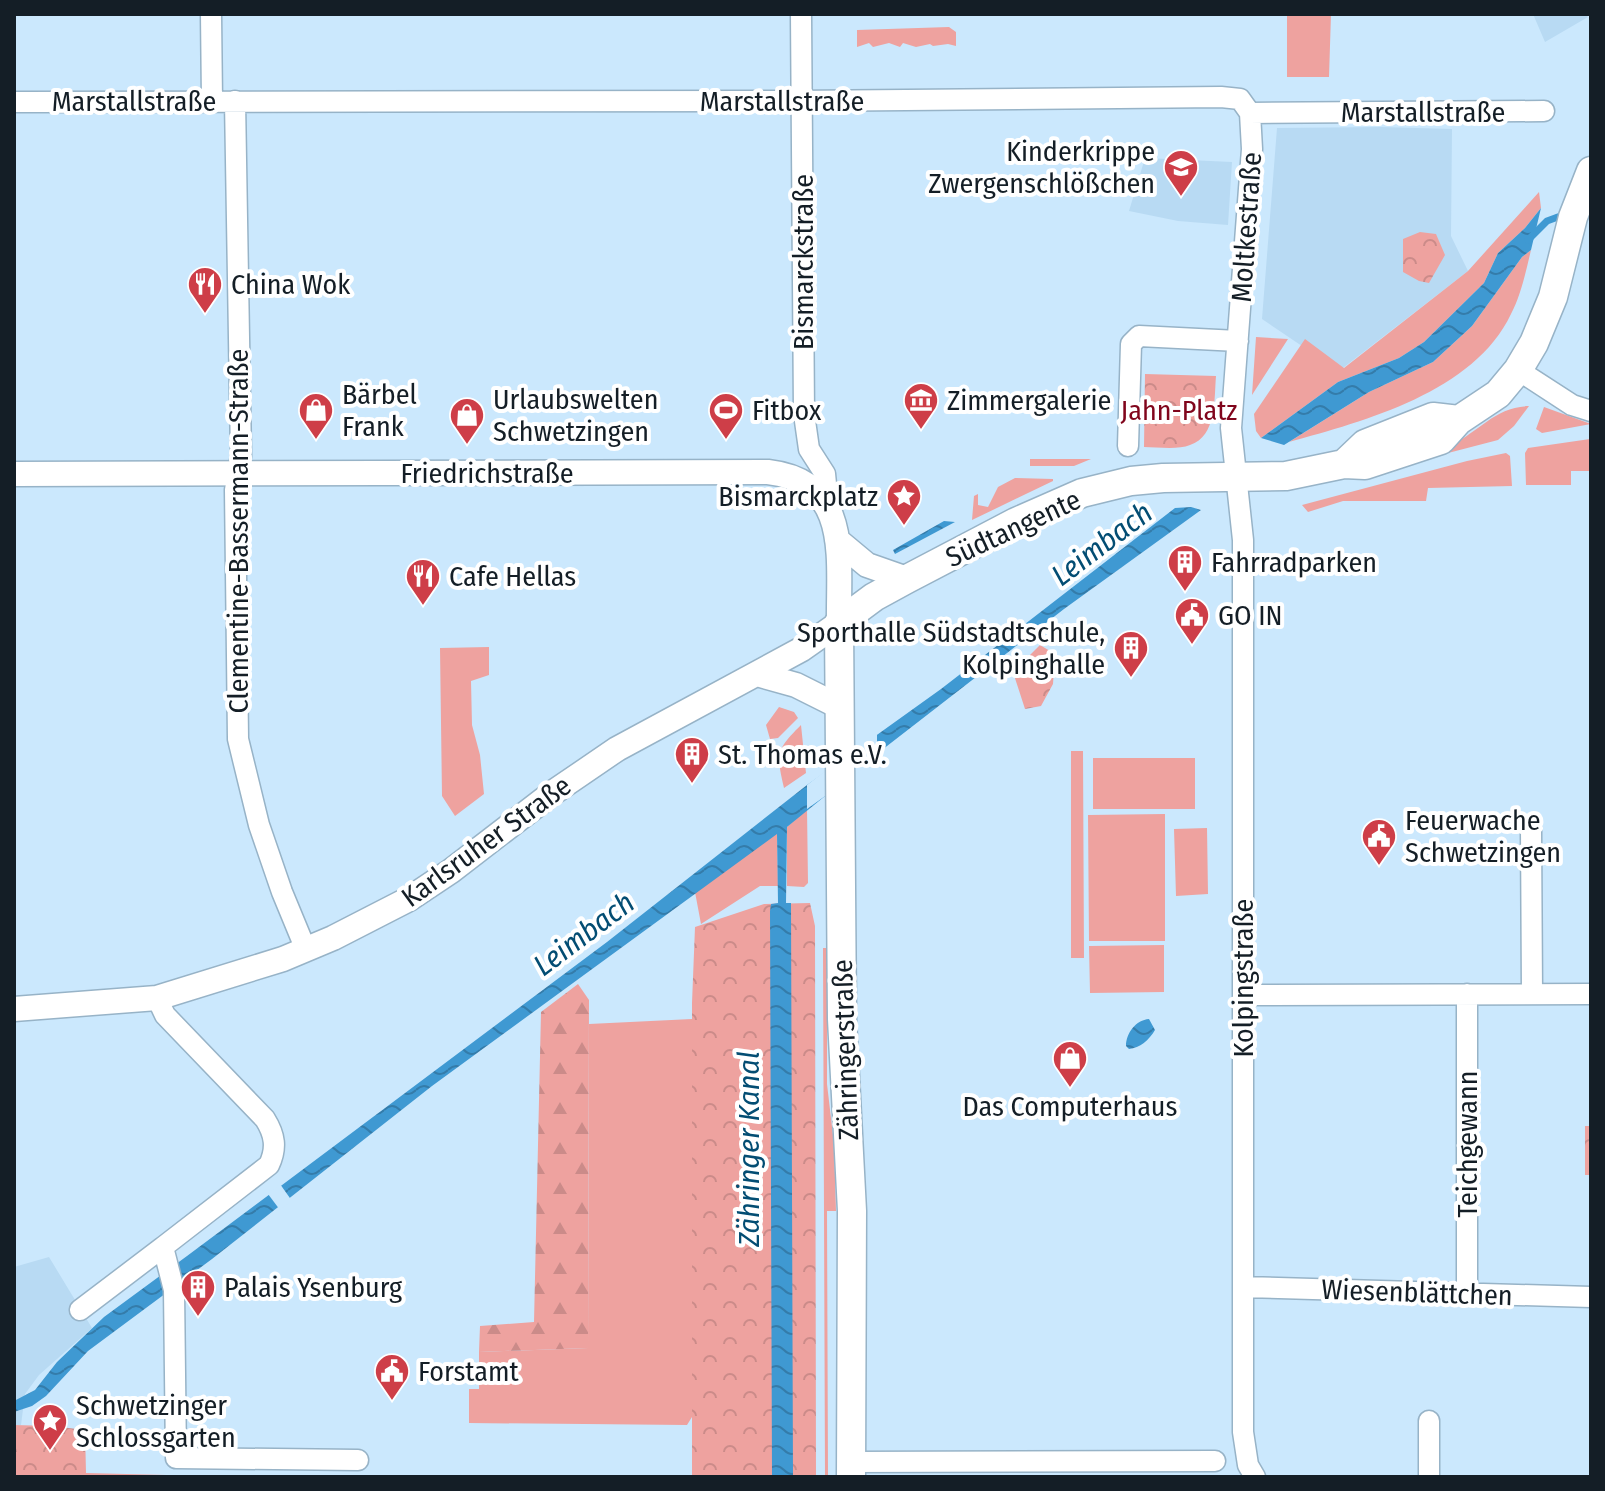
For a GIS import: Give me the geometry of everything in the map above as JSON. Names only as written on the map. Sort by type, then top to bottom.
[{"type":"main road","name":"Südtangente","points":[[839,623],[874,597],[907,579],[1016,522],[1082,493],[1131,481],[1286,476],[1344,464],[1365,465],[1441,440],[1459,420],[1498,394],[1518,370],[1544,323],[1587,181]]},
{"type":"main road","name":"Zähringerstraße","points":[[839,623],[843,1073],[852,1211],[851,1470]]},
{"type":"street","points":[[211,14],[212,101]]},
{"type":"street","name":"Bismarckstraße","points":[[801,14],[804,414],[809,449],[825,474],[828,504]]},
{"type":"street","name":"Marstallstraße","points":[[14,102],[1221,97],[1240,99],[1250,113],[1544,111]]},
{"type":"street","name":"Clementine-Bassermann-Straße","points":[[235,101],[241,456],[235,490],[238,739],[259,825],[306,950]]},
{"type":"street","name":"Moltkestraße","points":[[1237,477],[1231,428],[1252,149],[1250,113]]},
{"type":"street","name":"Moltkestraße","points":[[1128,446],[1131,344],[1139,336],[1238,341]]},
{"type":"street","points":[[1518,370],[1572,405],[1591,411]]},
{"type":"street","name":"Friedrichstraße","points":[[14,474],[768,472],[799,478],[811,485],[828,504]]},
{"type":"street","name":"Kolpingstraße","points":[[1237,477],[1243,532],[1243,1432],[1248,1465],[1255,1477]]},
{"type":"street","points":[[828,504],[837,540],[839,623]]},
{"type":"street","points":[[837,540],[867,565],[907,579]]},
{"type":"street","name":"Karlsruher Straße","points":[[14,1009],[157,998],[306,950],[409,899],[617,749],[814,642],[839,623]]},
{"type":"street","points":[[757,674],[796,685],[840,707]]},
{"type":"street","points":[[1531,829],[1532,994]]},
{"type":"street","name":"Teichgewann","points":[[1467,994],[1467,1294]]},
{"type":"street","points":[[1243,995],[1591,994]]},
{"type":"street","points":[[80,1310],[166,1257],[269,1165],[274,1153],[271,1128],[265,1119],[165,1015],[157,998]]},
{"type":"street","points":[[166,1257],[174,1290],[176,1458],[358,1460]]},
{"type":"street","name":"Wiesenblättchen","points":[[1243,1287],[1591,1297]]},
{"type":"street","points":[[1429,1421],[1429,1477]]},
{"type":"street","points":[[851,1470],[1215,1461]]},
{"type":"shaded area","points":[[1533,14],[1585,14],[1588,17],[1545,42]]},
{"type":"shaded area","points":[[1277,128],[1452,129],[1451,236],[1468,271],[1339,371],[1262,319]]},
{"type":"shaded area","name":"Kinderkrippe Zwergenschlößchen","points":[[1145,158],[1232,162],[1228,225],[1178,221],[1129,211]]},
{"type":"shaded area","points":[[49,1257],[92,1328],[39,1375],[25,1394],[21,1425],[14,1425],[14,1267]]},
{"type":"green space","points":[[1287,14],[1331,14],[1329,77],[1287,77]]},
{"type":"green space","points":[[949,27],[956,32],[956,46],[930,44],[916,47],[903,43],[900,47],[889,43],[873,47],[869,43],[857,47],[857,30]]},
{"type":"green space","points":[[1539,192],[1541,208],[1498,253],[1484,283],[1424,342],[1399,358],[1338,382],[1261,438],[1256,431],[1254,414],[1305,339],[1344,368],[1468,271]]},
{"type":"green space","points":[[1420,232],[1436,234],[1445,255],[1429,283],[1403,272],[1403,239]]},
{"type":"green space","points":[[1531,250],[1511,314],[1494,341],[1471,364],[1445,383],[1383,413],[1289,442],[1369,392],[1433,362],[1472,326],[1522,257]]},
{"type":"green space","points":[[1256,337],[1288,339],[1252,395]]},
{"type":"green space","name":"Jahn-Platz","points":[[1145,374],[1216,376],[1210,425],[1199,440],[1180,447],[1144,447]]},
{"type":"green space","points":[[1529,406],[1498,440],[1379,471],[1443,449],[1497,415]]},
{"type":"green space","points":[[1544,407],[1591,424],[1542,433],[1536,429]]},
{"type":"green space","points":[[1590,439],[1591,471],[1571,471],[1571,485],[1526,485],[1525,453],[1528,448]]},
{"type":"green space","points":[[1506,453],[1510,456],[1512,486],[1428,488],[1426,501],[1343,501],[1308,512],[1302,505],[1467,461]]},
{"type":"green space","points":[[1030,459],[1091,459],[1074,466],[1030,466]]},
{"type":"green space","points":[[1015,478],[1053,481],[972,520],[974,496],[978,494],[978,505],[988,507],[998,487]]},
{"type":"green space","points":[[1040,645],[1055,654],[1053,684],[1041,706],[1025,709],[1013,672]]},
{"type":"green space","points":[[489,647],[489,675],[471,681],[472,725],[480,755],[484,794],[455,816],[442,796],[440,648]]},
{"type":"green space","points":[[779,707],[794,712],[798,718],[778,738],[770,739],[766,725]]},
{"type":"green space","points":[[801,725],[806,773],[784,788],[780,753]]},
{"type":"green space","points":[[1071,751],[1083,751],[1084,958],[1071,958]]},
{"type":"green space","points":[[1093,758],[1195,758],[1195,809],[1093,809]]},
{"type":"green space","points":[[807,809],[808,883],[804,887],[787,886],[787,827]]},
{"type":"green space","points":[[1165,814],[1165,941],[1089,941],[1088,815]]},
{"type":"green space","points":[[1207,828],[1208,894],[1176,896],[1174,829]]},
{"type":"green space","points":[[777,833],[778,886],[760,886],[701,924],[695,892]]},
{"type":"green space","points":[[810,903],[815,926],[816,1477],[692,1477],[692,1003],[695,927],[764,904]]},
{"type":"green space","points":[[1164,945],[1164,992],[1090,993],[1089,946]]},
{"type":"green space","points":[[823,948],[827,948],[827,1084],[834,1144],[836,1211],[827,1211],[828,1477],[825,1477]]},
{"type":"green space","points":[[578,984],[589,1000],[588,1348],[479,1352],[480,1326],[534,1322],[541,1012]]},
{"type":"green space","points":[[692,1019],[692,1417],[687,1425],[469,1423],[469,1389],[479,1389],[479,1352],[588,1348],[589,1024]]},
{"type":"green space","points":[[1585,1126],[1591,1126],[1591,1175],[1585,1175]]},
{"type":"green space","name":"Schwetzinger Schlossgarten","points":[[14,1425],[85,1430],[86,1473],[167,1477],[14,1477]]},
{"type":"water","points":[[1541,208],[1531,250],[1522,257],[1472,326],[1433,362],[1369,392],[1284,445],[1261,438],[1338,382],[1399,358],[1424,342],[1484,283],[1498,253]]},
{"type":"water","points":[[1175,508],[1201,510],[1064,609],[787,827],[786,903],[791,903],[793,1477],[772,1477],[770,911],[771,904],[778,903],[777,834],[432,1086],[212,1259],[88,1351],[46,1396],[32,1406],[14,1412],[14,1401],[35,1390],[57,1362],[104,1317],[607,942],[807,785],[941,689]]},
{"type":"water","points":[[944,521],[955,522],[895,554],[893,550]]},
{"type":"water","points":[[1149,1019],[1155,1030],[1153,1034],[1140,1045],[1129,1049],[1126,1041],[1130,1032],[1140,1022]]},
{"type":"pier","points":[[877,731],[877,759],[807,809],[807,785]]},
{"type":"pier","points":[[280,1184],[292,1201],[280,1210],[268,1194]]},
{"type":"waterway","name":"Leimbach","points":[[1528,240],[1547,221],[1566,214]]},
{"type":"place","name":"Kinderkrippe Zwergenschlößchen","points":[[1181,198]]},
{"type":"place","name":"China Wok","points":[[205,315]]},
{"type":"place","name":"Zimmergalerie","points":[[921,431]]},
{"type":"place","name":"Bärbel Frank","points":[[316,441]]},
{"type":"place","name":"Fitbox","points":[[726,441]]},
{"type":"place","name":"Urlaubswelten Schwetzingen","points":[[467,446]]},
{"type":"place","name":"Bismarckplatz","points":[[904,527]]},
{"type":"place","name":"Fahrradparken","points":[[1185,593]]},
{"type":"place","name":"Cafe Hellas","points":[[423,607]]},
{"type":"place","name":"GO IN","points":[[1192,646]]},
{"type":"place","name":"Sporthalle Südstadtschule, Kolpinghalle","points":[[1131,679]]},
{"type":"place","name":"St. Thomas e.V.","points":[[692,785]]},
{"type":"place","name":"Feuerwache Schwetzingen","points":[[1379,867]]},
{"type":"place","name":"Das Computerhaus","points":[[1070,1089]]},
{"type":"place","name":"Palais Ysenburg","points":[[198,1318]]},
{"type":"place","name":"Forstamt","points":[[392,1402]]},
{"type":"place","name":"Schwetzinger Schlossgarten","points":[[50,1452]]},
{"type":"water label","name":"Zähringer Kanal","points":[[749,1149]]}]
